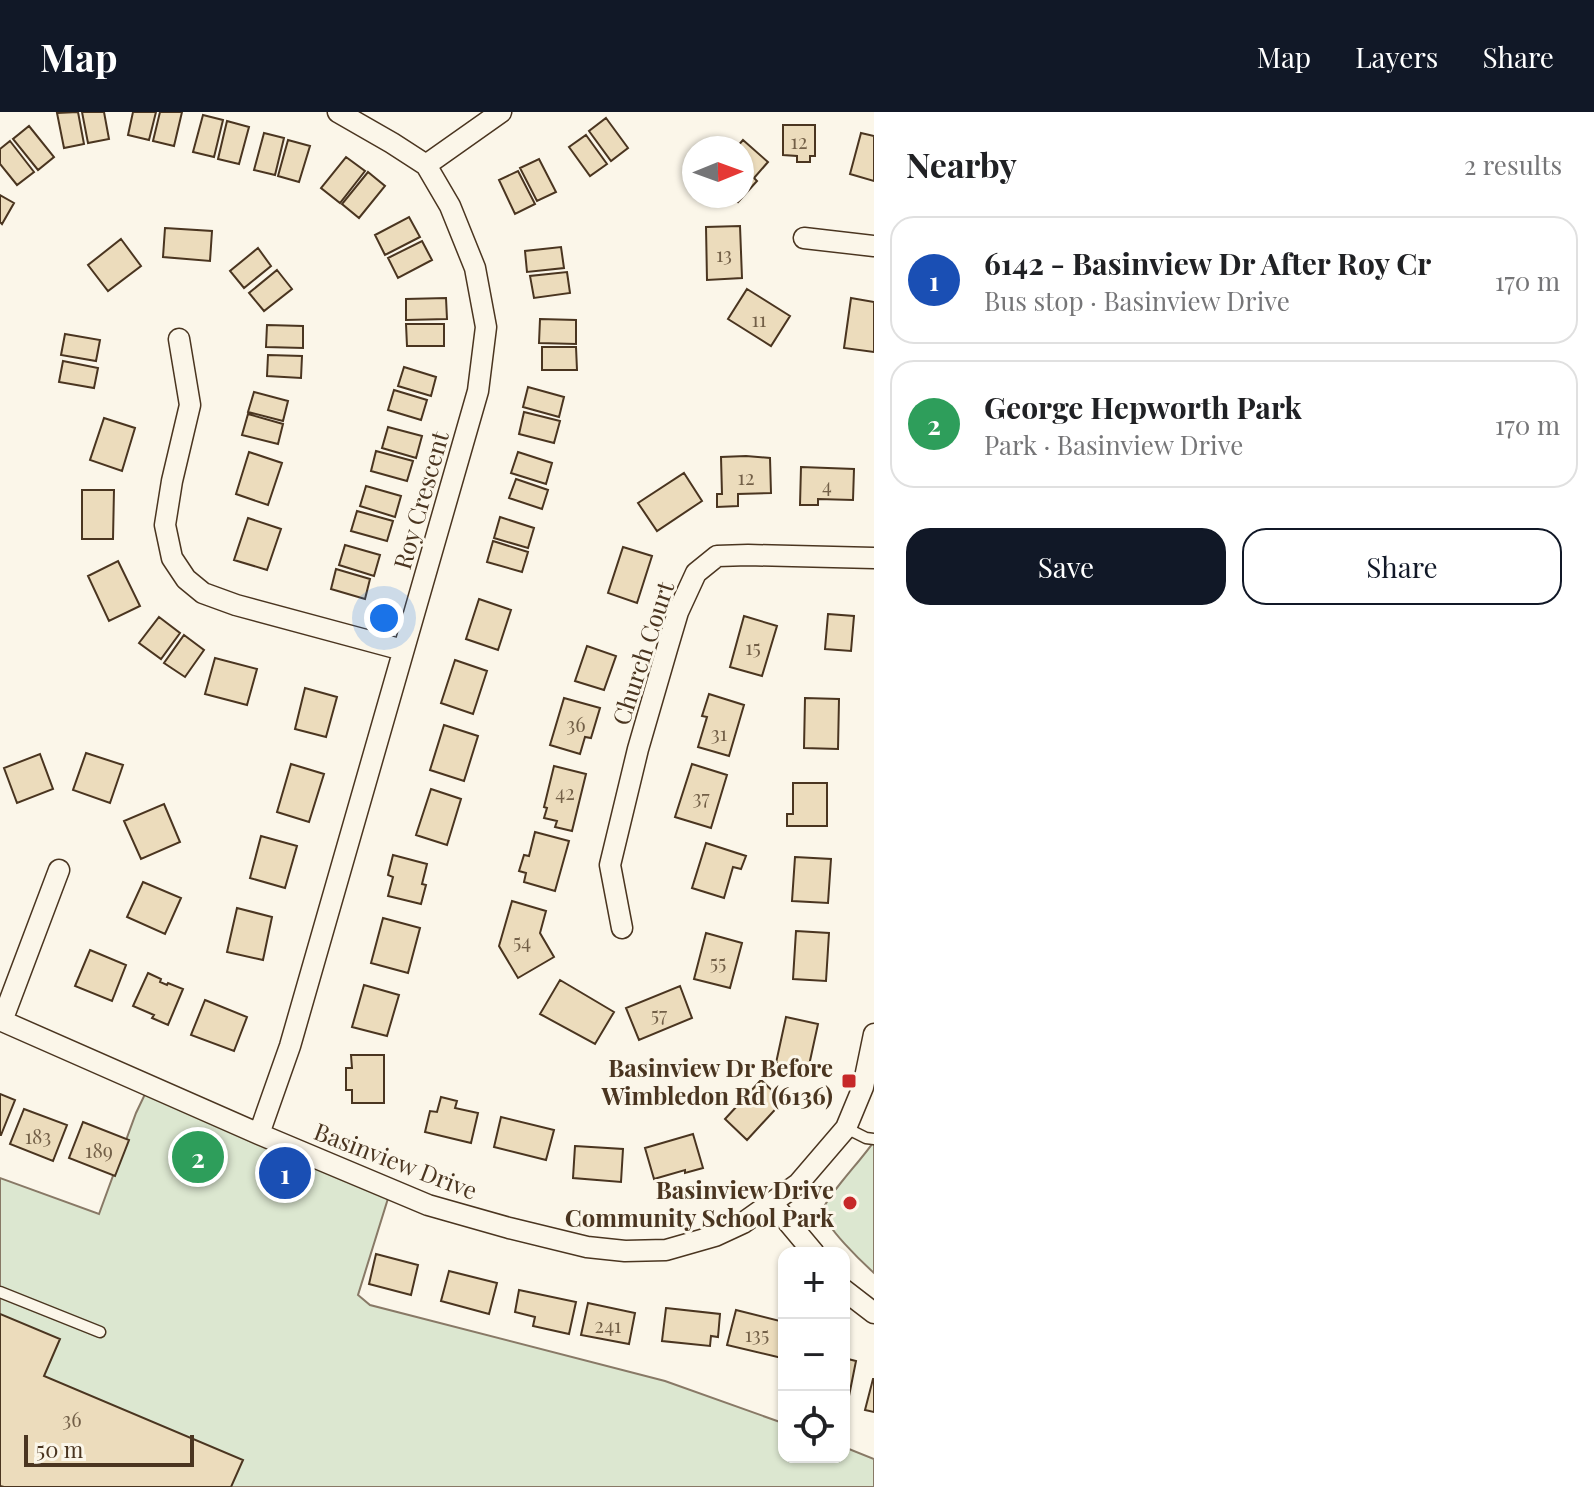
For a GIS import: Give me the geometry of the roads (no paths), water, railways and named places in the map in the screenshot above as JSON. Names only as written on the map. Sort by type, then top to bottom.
[{"type":"street","name":"Roy Crescent","points":[[259,1134],[290,1046],[478,391],[486,327],[475,268],[450,206],[426,165],[338,112]]},
{"type":"street","points":[[426,165],[501,112]]},
{"type":"street","points":[[804,238],[874,246]]},
{"type":"street","points":[[179,339],[190,405],[165,525],[172,558],[186,579],[203,593],[236,605],[403,650]]},
{"type":"street","name":"Church Court","points":[[622,928],[610,865],[638,749],[678,612],[696,573],[717,556],[874,558]]},
{"type":"street","points":[[1,1020],[59,870]]},
{"type":"street","name":"Basinview Drive","points":[[1,1020],[428,1205],[587,1247],[625,1251],[666,1250],[715,1236],[743,1223],[798,1184],[846,1128],[863,1087],[874,1034]]},
{"type":"street","points":[[773,1204],[809,1247]]},
{"type":"street","points":[[850,1295],[874,1313]]},
{"type":"lane","points":[[846,1128],[874,1139]]},
{"type":"lane","points":[[0,1292],[100,1332]]},
{"type":"place","name":"Basinview Dr Before Wimbledon Rd (6136)","points":[[849,1081]]},
{"type":"place","name":"George Hepworth Park","points":[[198,1157]]},
{"type":"place","name":"6142 - Basinview Dr After Roy Cr","points":[[285,1173]]},
{"type":"place","name":"Basinview Drive Community School Park","points":[[850,1203]]}]
